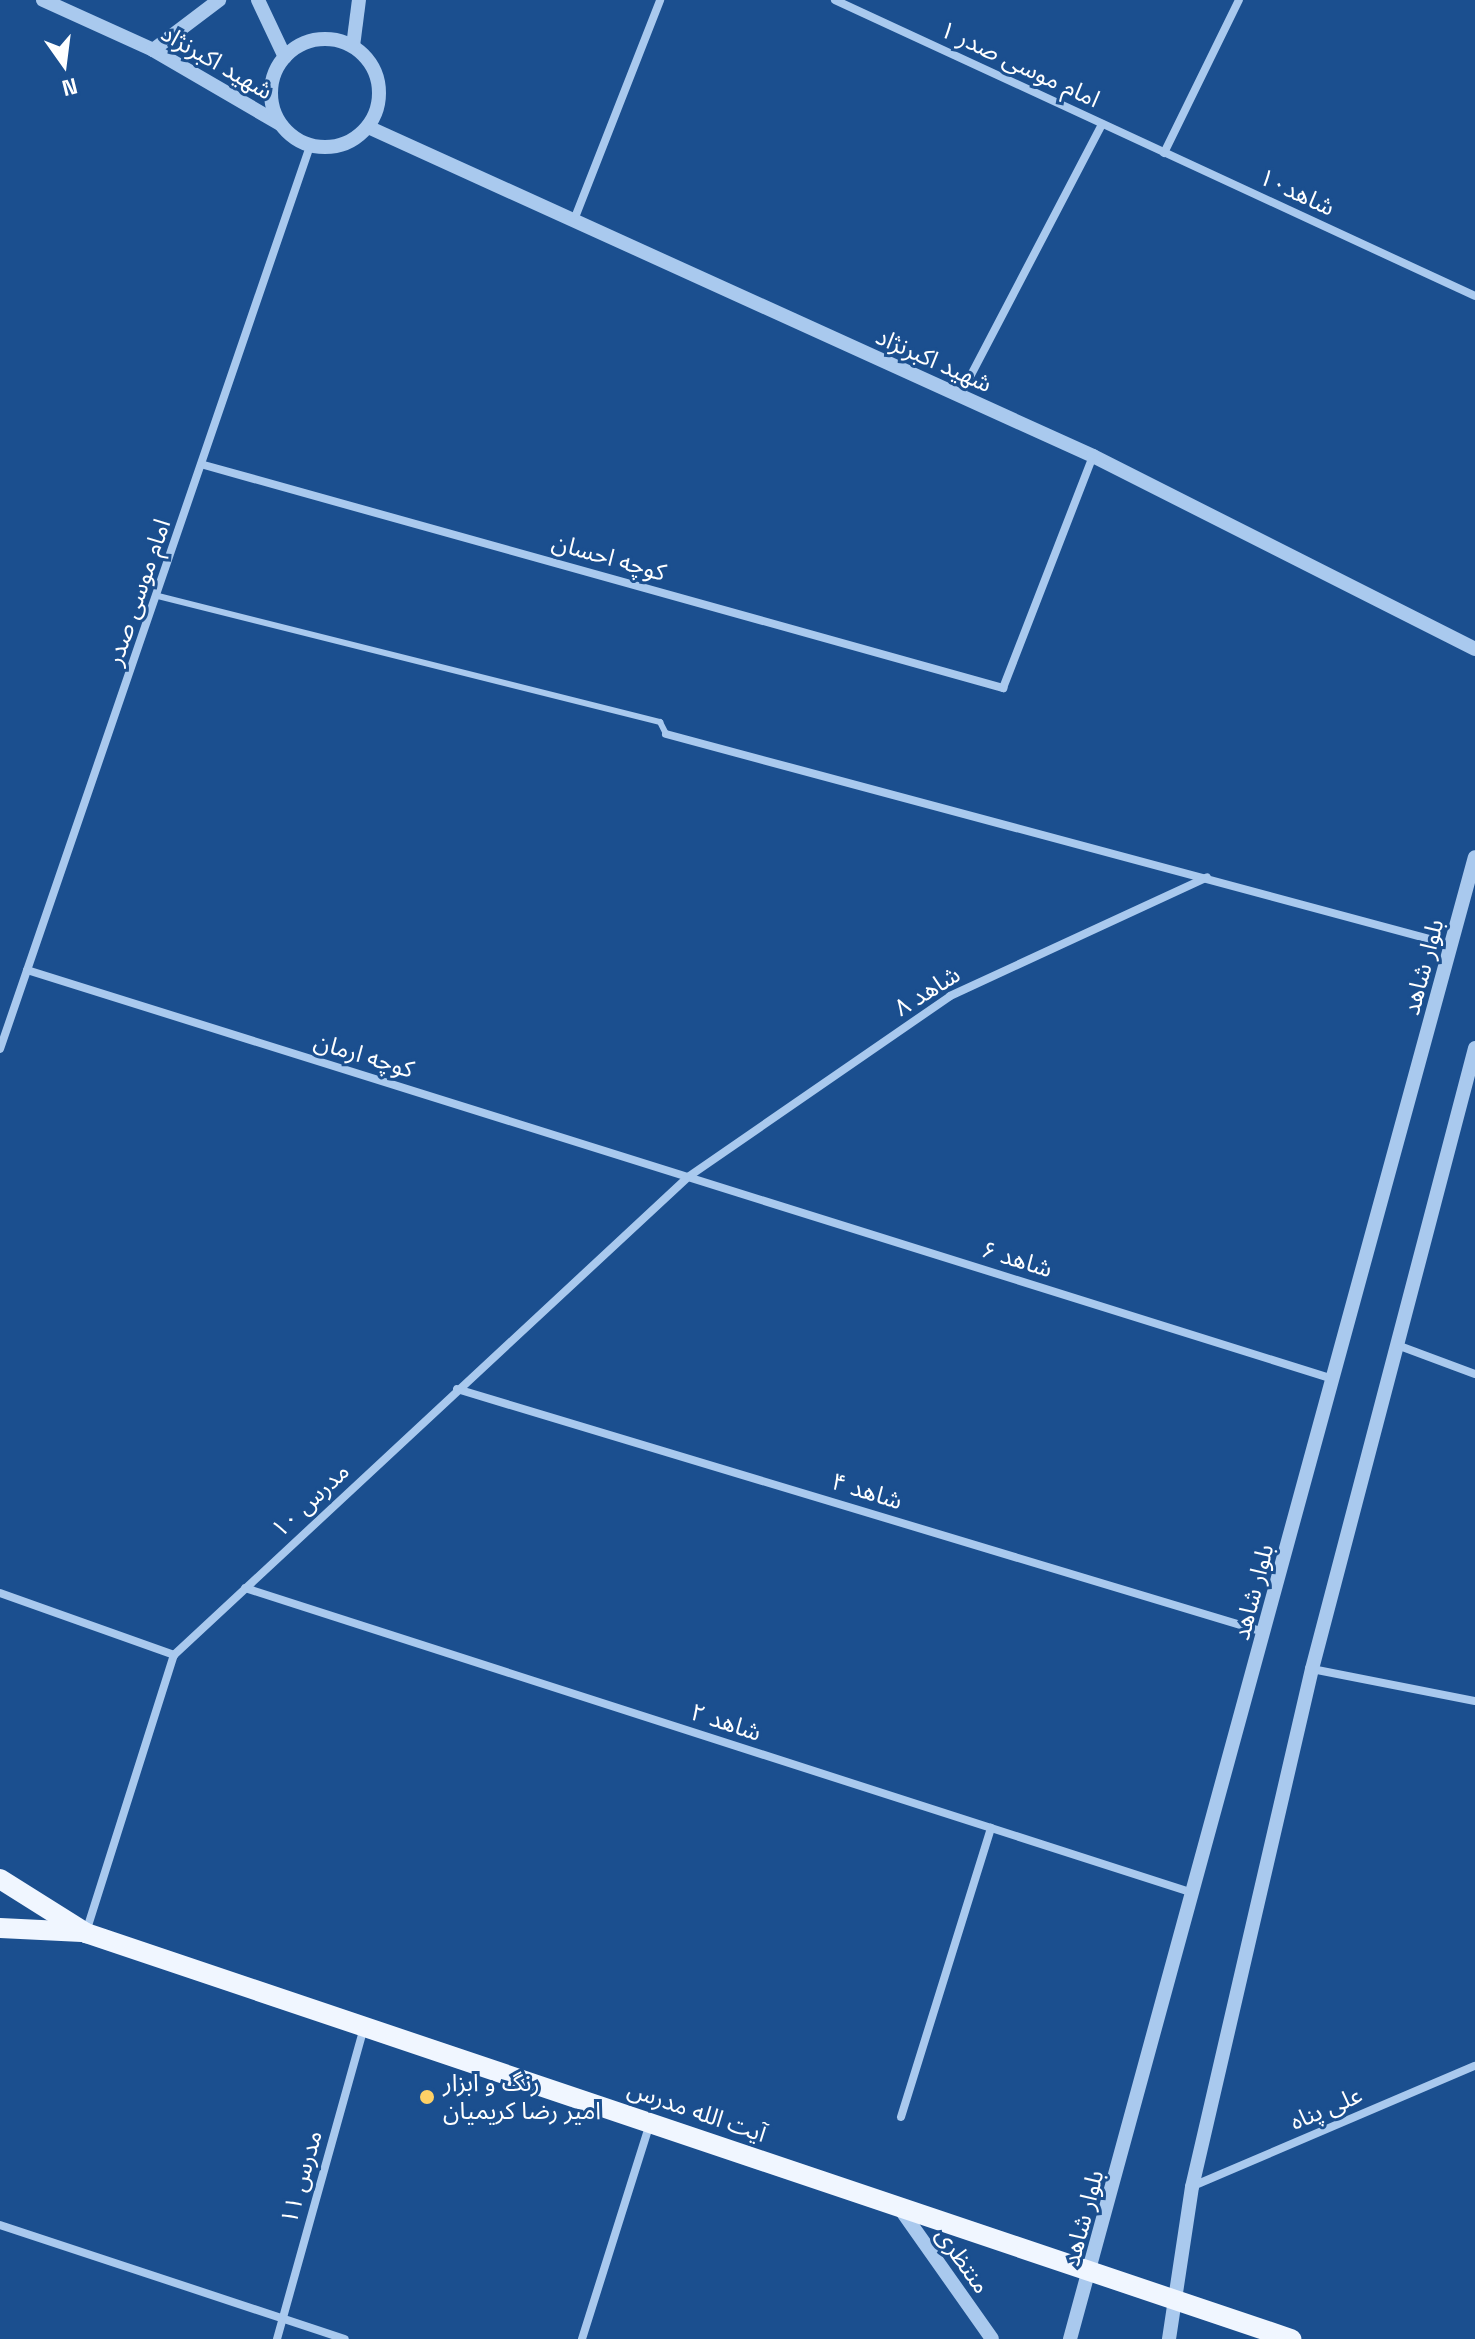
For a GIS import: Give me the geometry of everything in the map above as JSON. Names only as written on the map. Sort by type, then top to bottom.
[{"type":"main road","name":"آیت الله مدرس","points":[[0,1879],[86,1933],[1291,2339]]},
{"type":"main road","name":"آیت الله مدرس","points":[[0,1928],[86,1933]]},
{"type":"street","name":"شهید اکبرنژاد","points":[[43,0],[153,50],[281,124]]},
{"type":"street","points":[[153,50],[219,0]]},
{"type":"street","points":[[258,0],[285,57]]},
{"type":"street","points":[[353,46],[359,0]]},
{"type":"street","points":[[574,220],[660,0]]},
{"type":"street","name":"امام موسی صدر ۱","points":[[835,0],[1102,124]]},
{"type":"street","points":[[1164,153],[1239,0]]},
{"type":"street","points":[[317,39],[353,46],[367,58],[380,92],[368,127],[342,145],[310,146],[281,124],[271,91],[285,57],[317,39]]},
{"type":"street","points":[[960,396],[1102,124]]},
{"type":"street","name":"شاهد۱۰","points":[[1102,124],[1475,296]]},
{"type":"street","name":"شهید اکبرنژاد","points":[[368,127],[1093,456],[1475,649]]},
{"type":"street","name":"امام موسی صدر","points":[[0,1049],[204,465],[310,146]]},
{"type":"street","name":"کوچه احسان","points":[[204,465],[1003,688],[1093,456]]},
{"type":"street","points":[[666,734],[1452,945]]},
{"type":"street","name":"بلوار شاهد","points":[[1070,2339],[1091,2272],[1475,857]]},
{"type":"street","name":"شاهد ۸","points":[[688,1177],[950,996],[1207,877]]},
{"type":"street","name":"کوچه ارمان","points":[[27,970],[688,1177]]},
{"type":"street","points":[[1169,2339],[1192,2187],[1312,1669],[1475,1048]]},
{"type":"street","name":"شاهد ۶","points":[[688,1177],[1334,1380]]},
{"type":"street","name":"مدرس ۱۰","points":[[86,1933],[174,1655],[688,1177]]},
{"type":"street","points":[[1397,1345],[1475,1374]]},
{"type":"street","name":"شاهد ۴","points":[[457,1389],[1265,1632]]},
{"type":"street","name":"شاهد ۲","points":[[245,1588],[1194,1893]]},
{"type":"street","points":[[0,1593],[174,1655]]},
{"type":"street","points":[[1312,1669],[1475,1701]]},
{"type":"street","points":[[901,2117],[991,1828]]},
{"type":"street","name":"مدرس ۱۱","points":[[277,2339],[364,2027]]},
{"type":"street","name":"علی پناه","points":[[1192,2187],[1475,2066]]},
{"type":"street","points":[[582,2339],[650,2123]]},
{"type":"street","name":"منتظری","points":[[899,2207],[992,2339]]},
{"type":"street","points":[[0,2225],[345,2339]]},
{"type":"lane","points":[[158,596],[660,722],[666,734]]},
{"type":"place","name":"رنگ و ابزار امیر رضا کریمیان","points":[[427,2097]]}]
